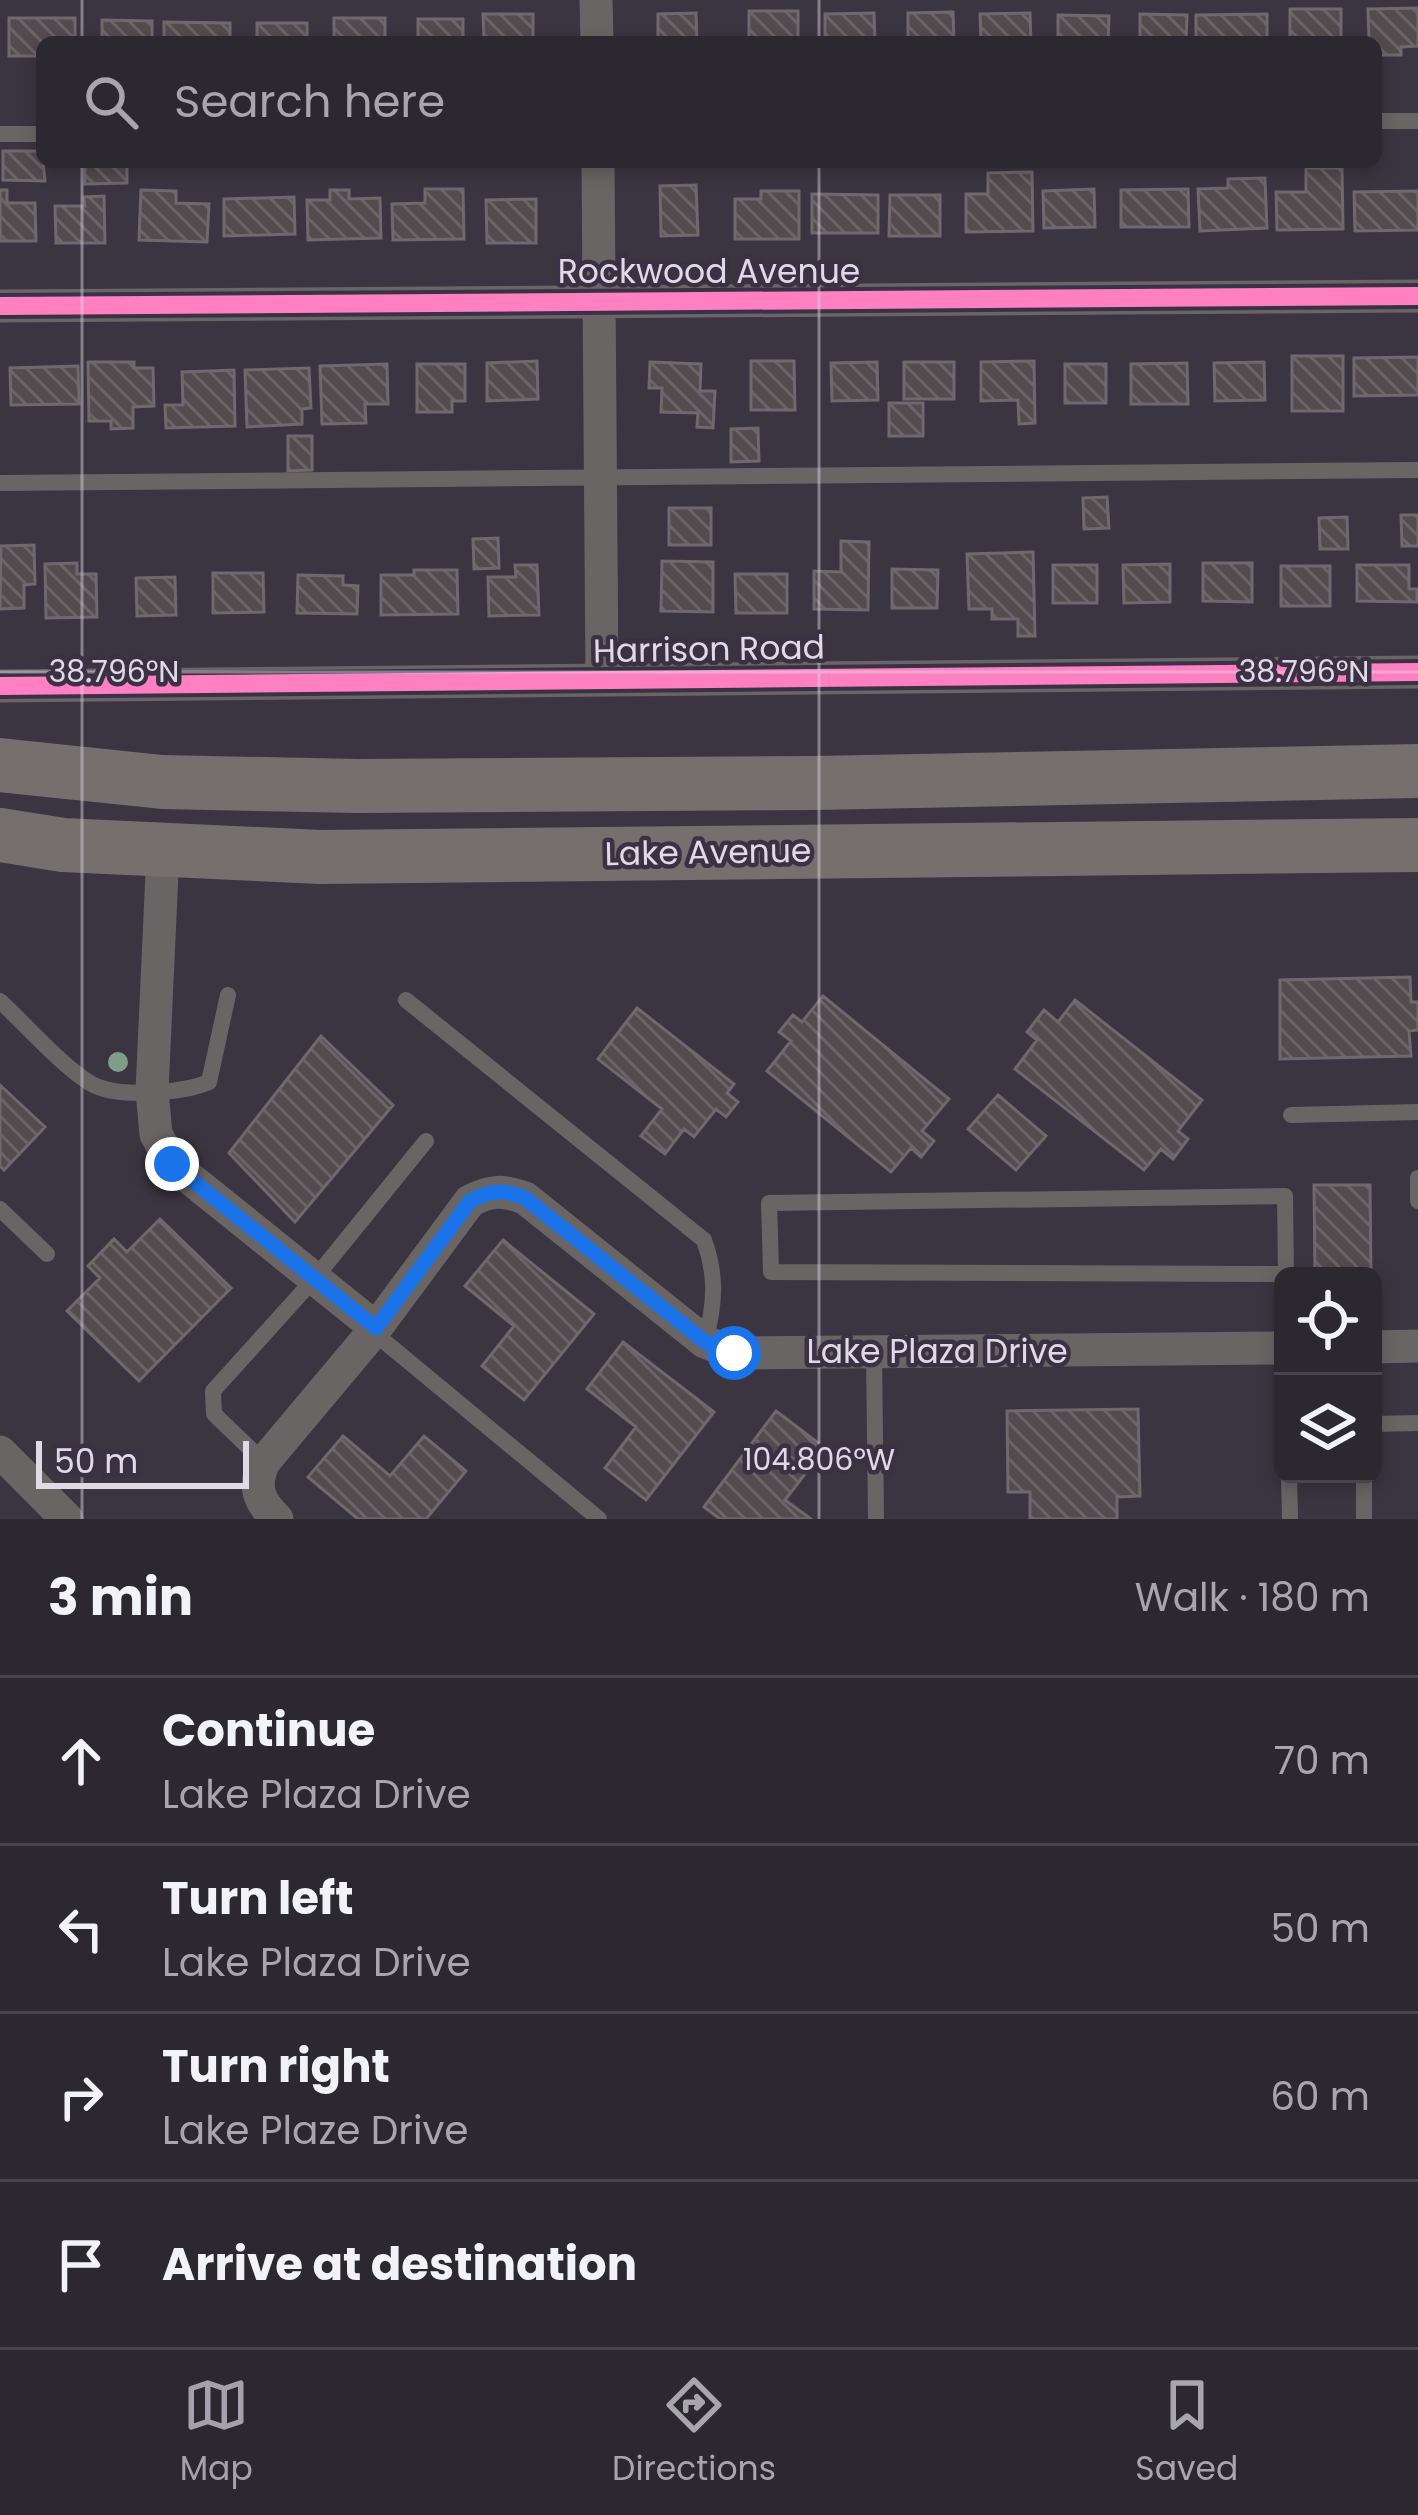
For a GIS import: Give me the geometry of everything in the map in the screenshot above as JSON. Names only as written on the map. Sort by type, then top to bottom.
[{"type":"main road","name":"Lake Avenue","points":[[0,765],[163,782],[358,786],[1418,771]]},
{"type":"main road","name":"Lake Avenue","points":[[0,835],[163,851],[320,857],[1418,845]]},
{"type":"street","points":[[596,0],[596,36]]},
{"type":"street","points":[[598,168],[602,680]]},
{"type":"street","name":"Rockwood Avenue","points":[[0,306],[1418,296]]},
{"type":"street","name":"Harrison Road","points":[[0,686],[1418,672]]},
{"type":"street","points":[[163,851],[152,1091],[156,1134],[172,1164],[375,1330]]},
{"type":"street","name":"Lake Plaza Drive","points":[[264,1462],[375,1330],[470,1201],[488,1191],[525,1198],[705,1342],[734,1353],[1274,1348]]},
{"type":"street","points":[[1382,1347],[1418,1346]]},
{"type":"street","points":[[0,1452],[68,1519]]},
{"type":"street","points":[[264,1462],[257,1493],[277,1519]]},
{"type":"lane","points":[[1382,122],[1418,121]]},
{"type":"lane","points":[[0,134],[36,134]]},
{"type":"lane","points":[[0,483],[1418,470]]},
{"type":"lane","points":[[0,1000],[89,1083],[113,1092],[187,1091],[209,1082],[228,995]]},
{"type":"lane","points":[[406,1000],[704,1240],[714,1273],[705,1342]]},
{"type":"lane","points":[[1291,1115],[1418,1112]]},
{"type":"lane","points":[[264,1462],[214,1414],[213,1391],[315,1278],[425,1141]]},
{"type":"lane","points":[[1418,1178],[1418,1201]]},
{"type":"lane","points":[[1286,1196],[1286,1275],[771,1272],[769,1203],[1286,1196]]},
{"type":"lane","points":[[0,1209],[47,1254]]},
{"type":"lane","points":[[375,1330],[599,1519]]},
{"type":"lane","points":[[874,1353],[876,1519]]},
{"type":"lane","points":[[1382,1424],[1418,1423]]},
{"type":"lane","points":[[1289,1483],[1290,1519]]},
{"type":"lane","points":[[1364,1483],[1364,1519]]},
{"type":"building","points":[[1418,8],[1418,46],[1401,47],[1401,55],[1382,55],[1382,36],[1369,36],[1368,9]]},
{"type":"building","points":[[1290,9],[1341,9],[1341,36],[1290,36]]},
{"type":"building","points":[[749,11],[798,11],[798,36],[749,36]]},
{"type":"building","points":[[953,12],[954,36],[908,36],[908,13]]},
{"type":"building","points":[[696,13],[697,36],[658,36],[658,14]]},
{"type":"building","points":[[874,13],[875,36],[825,36],[825,14]]},
{"type":"building","points":[[1030,13],[1031,36],[981,36],[980,14]]},
{"type":"building","points":[[483,14],[533,14],[533,36],[484,36]]},
{"type":"building","points":[[1140,14],[1187,15],[1186,36],[1140,36]]},
{"type":"building","points":[[1267,14],[1267,36],[1196,36],[1196,15]]},
{"type":"building","points":[[1058,15],[1109,16],[1108,36],[1058,36]]},
{"type":"building","points":[[9,18],[75,18],[75,36],[36,36],[36,56],[9,56]]},
{"type":"building","points":[[334,18],[385,18],[385,36],[334,36]]},
{"type":"building","points":[[418,19],[463,19],[463,36],[418,36]]},
{"type":"building","points":[[102,20],[152,21],[152,36],[102,36]]},
{"type":"building","points":[[164,22],[230,23],[230,36],[164,36]]},
{"type":"building","points":[[257,23],[307,23],[307,36],[257,36]]},
{"type":"building","points":[[3,151],[36,151],[36,168],[44,168],[45,181],[3,180]]},
{"type":"building","points":[[85,168],[127,168],[127,183],[85,184]]},
{"type":"building","points":[[1306,168],[1342,168],[1343,229],[1277,230],[1276,192],[1306,192]]},
{"type":"building","points":[[1032,172],[1033,231],[966,232],[966,194],[988,194],[988,173]]},
{"type":"building","points":[[1265,178],[1267,228],[1200,231],[1198,189],[1228,188],[1228,179]]},
{"type":"building","points":[[696,185],[698,235],[661,236],[660,186]]},
{"type":"building","points":[[425,189],[463,189],[464,239],[393,240],[392,204],[425,203]]},
{"type":"building","points":[[1094,189],[1095,227],[1044,228],[1043,191]]},
{"type":"building","points":[[1188,189],[1189,227],[1121,227],[1121,190]]},
{"type":"building","points":[[0,190],[7,190],[7,203],[35,203],[36,241],[0,241]]},
{"type":"building","points":[[141,190],[176,191],[176,203],[209,204],[207,242],[139,240]]},
{"type":"building","points":[[330,190],[349,190],[349,199],[380,198],[381,238],[308,240],[307,200],[330,200]]},
{"type":"building","points":[[761,191],[799,191],[799,239],[735,239],[735,199],[761,199]]},
{"type":"building","points":[[1418,191],[1418,230],[1355,231],[1354,192]]},
{"type":"building","points":[[812,194],[878,195],[878,233],[812,233]]},
{"type":"building","points":[[890,195],[940,195],[940,236],[889,236]]},
{"type":"building","points":[[104,196],[105,243],[56,243],[55,206],[85,206],[84,197]]},
{"type":"building","points":[[294,197],[295,234],[224,236],[224,199]]},
{"type":"building","points":[[536,199],[536,243],[487,243],[486,200]]},
{"type":"building","points":[[1292,356],[1343,356],[1343,411],[1292,411]]},
{"type":"building","points":[[1418,357],[1418,395],[1354,396],[1354,358]]},
{"type":"building","points":[[537,361],[538,399],[487,401],[487,363]]},
{"type":"building","points":[[751,361],[794,361],[795,410],[751,410]]},
{"type":"building","points":[[1034,361],[1035,423],[1019,424],[1018,400],[981,401],[981,362]]},
{"type":"building","points":[[88,362],[134,362],[134,368],[153,368],[154,406],[133,407],[133,428],[111,429],[111,421],[89,421]]},
{"type":"building","points":[[650,362],[701,364],[700,391],[715,391],[713,428],[697,427],[698,413],[661,412],[662,388],[649,388]]},
{"type":"building","points":[[877,362],[878,400],[832,401],[831,363]]},
{"type":"building","points":[[904,362],[954,362],[954,399],[904,399]]},
{"type":"building","points":[[1264,362],[1265,400],[1215,401],[1214,363]]},
{"type":"building","points":[[1187,363],[1188,404],[1131,404],[1131,364]]},
{"type":"building","points":[[387,364],[388,404],[365,404],[366,423],[322,424],[320,366]]},
{"type":"building","points":[[417,364],[465,364],[465,401],[452,401],[452,412],[417,412]]},
{"type":"building","points":[[1065,364],[1106,364],[1106,403],[1065,403]]},
{"type":"building","points":[[78,366],[79,404],[11,405],[10,368]]},
{"type":"building","points":[[309,368],[311,408],[302,409],[302,424],[247,427],[245,370]]},
{"type":"building","points":[[234,370],[235,426],[166,428],[165,405],[183,405],[182,372]]},
{"type":"building","points":[[889,403],[923,403],[923,436],[889,436]]},
{"type":"building","points":[[758,428],[759,461],[731,462],[731,429]]},
{"type":"building","points":[[288,436],[312,436],[312,470],[288,471]]},
{"type":"building","points":[[1107,497],[1109,528],[1084,529],[1083,498]]},
{"type":"building","points":[[669,508],[711,508],[711,545],[669,545]]},
{"type":"building","points":[[1401,515],[1418,515],[1418,546],[1402,546]]},
{"type":"building","points":[[1347,517],[1348,549],[1320,549],[1319,518]]},
{"type":"building","points":[[498,538],[499,568],[474,569],[473,539]]},
{"type":"building","points":[[841,541],[869,542],[868,610],[814,609],[814,571],[841,572]]},
{"type":"building","points":[[34,545],[35,584],[24,585],[24,608],[0,609],[1,546]]},
{"type":"building","points":[[1033,552],[1035,636],[1018,636],[1018,619],[992,619],[992,609],[969,609],[967,554]]},
{"type":"building","points":[[662,561],[713,562],[713,612],[661,611]]},
{"type":"building","points":[[77,563],[77,574],[96,574],[97,617],[46,618],[45,564]]},
{"type":"building","points":[[1203,563],[1252,563],[1252,602],[1203,601]]},
{"type":"building","points":[[1170,564],[1170,602],[1124,603],[1123,565]]},
{"type":"building","points":[[515,565],[537,565],[539,615],[489,616],[488,577],[516,577]]},
{"type":"building","points":[[1053,565],[1097,565],[1097,603],[1053,603]]},
{"type":"building","points":[[1357,565],[1409,565],[1409,589],[1417,589],[1417,602],[1357,601]]},
{"type":"building","points":[[1281,566],[1330,566],[1330,606],[1281,606]]},
{"type":"building","points":[[892,569],[938,570],[937,608],[892,608]]},
{"type":"building","points":[[414,570],[457,570],[458,614],[381,615],[381,575],[414,575]]},
{"type":"building","points":[[213,573],[263,573],[264,612],[213,613]]},
{"type":"building","points":[[735,574],[787,574],[787,613],[736,613]]},
{"type":"building","points":[[298,575],[343,576],[343,585],[358,586],[357,614],[297,613]]},
{"type":"building","points":[[175,577],[176,615],[137,616],[136,578]]},
{"type":"building","points":[[1410,977],[1411,1002],[1418,1002],[1418,1030],[1409,1031],[1411,1056],[1280,1059],[1280,980]]},
{"type":"building","points":[[823,996],[949,1099],[922,1131],[934,1141],[921,1157],[911,1148],[891,1172],[767,1071],[791,1041],[779,1032],[793,1015],[802,1022]]},
{"type":"building","points":[[1075,1000],[1202,1100],[1178,1131],[1188,1139],[1173,1159],[1161,1149],[1144,1170],[1015,1069],[1037,1040],[1027,1032],[1044,1010],[1058,1022]]},
{"type":"building","points":[[637,1008],[734,1084],[727,1093],[738,1102],[726,1117],[716,1109],[694,1137],[684,1129],[665,1154],[641,1136],[662,1109],[598,1059]]},
{"type":"building","points":[[321,1036],[393,1105],[295,1222],[229,1153]]},
{"type":"building","points":[[0,1085],[45,1127],[4,1170],[0,1166]]},
{"type":"building","points":[[998,1095],[1046,1136],[1016,1170],[968,1129]]},
{"type":"building","points":[[1314,1185],[1370,1185],[1371,1267],[1315,1267]]},
{"type":"building","points":[[160,1219],[231,1288],[139,1381],[67,1311],[100,1278],[88,1266],[114,1239],[127,1252]]},
{"type":"building","points":[[503,1240],[594,1314],[524,1400],[482,1366],[514,1326],[465,1286]]},
{"type":"building","points":[[623,1342],[714,1412],[646,1500],[605,1468],[636,1427],[587,1389]]},
{"type":"building","points":[[1138,1409],[1140,1496],[1117,1497],[1117,1519],[1030,1519],[1030,1492],[1008,1492],[1007,1411]]},
{"type":"building","points":[[776,1411],[825,1448],[785,1500],[811,1519],[720,1519],[704,1507]]},
{"type":"building","points":[[343,1436],[390,1476],[424,1436],[466,1471],[426,1519],[358,1519],[308,1477]]},
{"type":"cycle path","points":[[0,306],[1418,296]]},
{"type":"cycle path","points":[[0,686],[1418,672]]},
{"type":"route","points":[[172,1164],[376,1328],[470,1201],[488,1191],[507,1191],[525,1198],[705,1342],[734,1353]]}]
